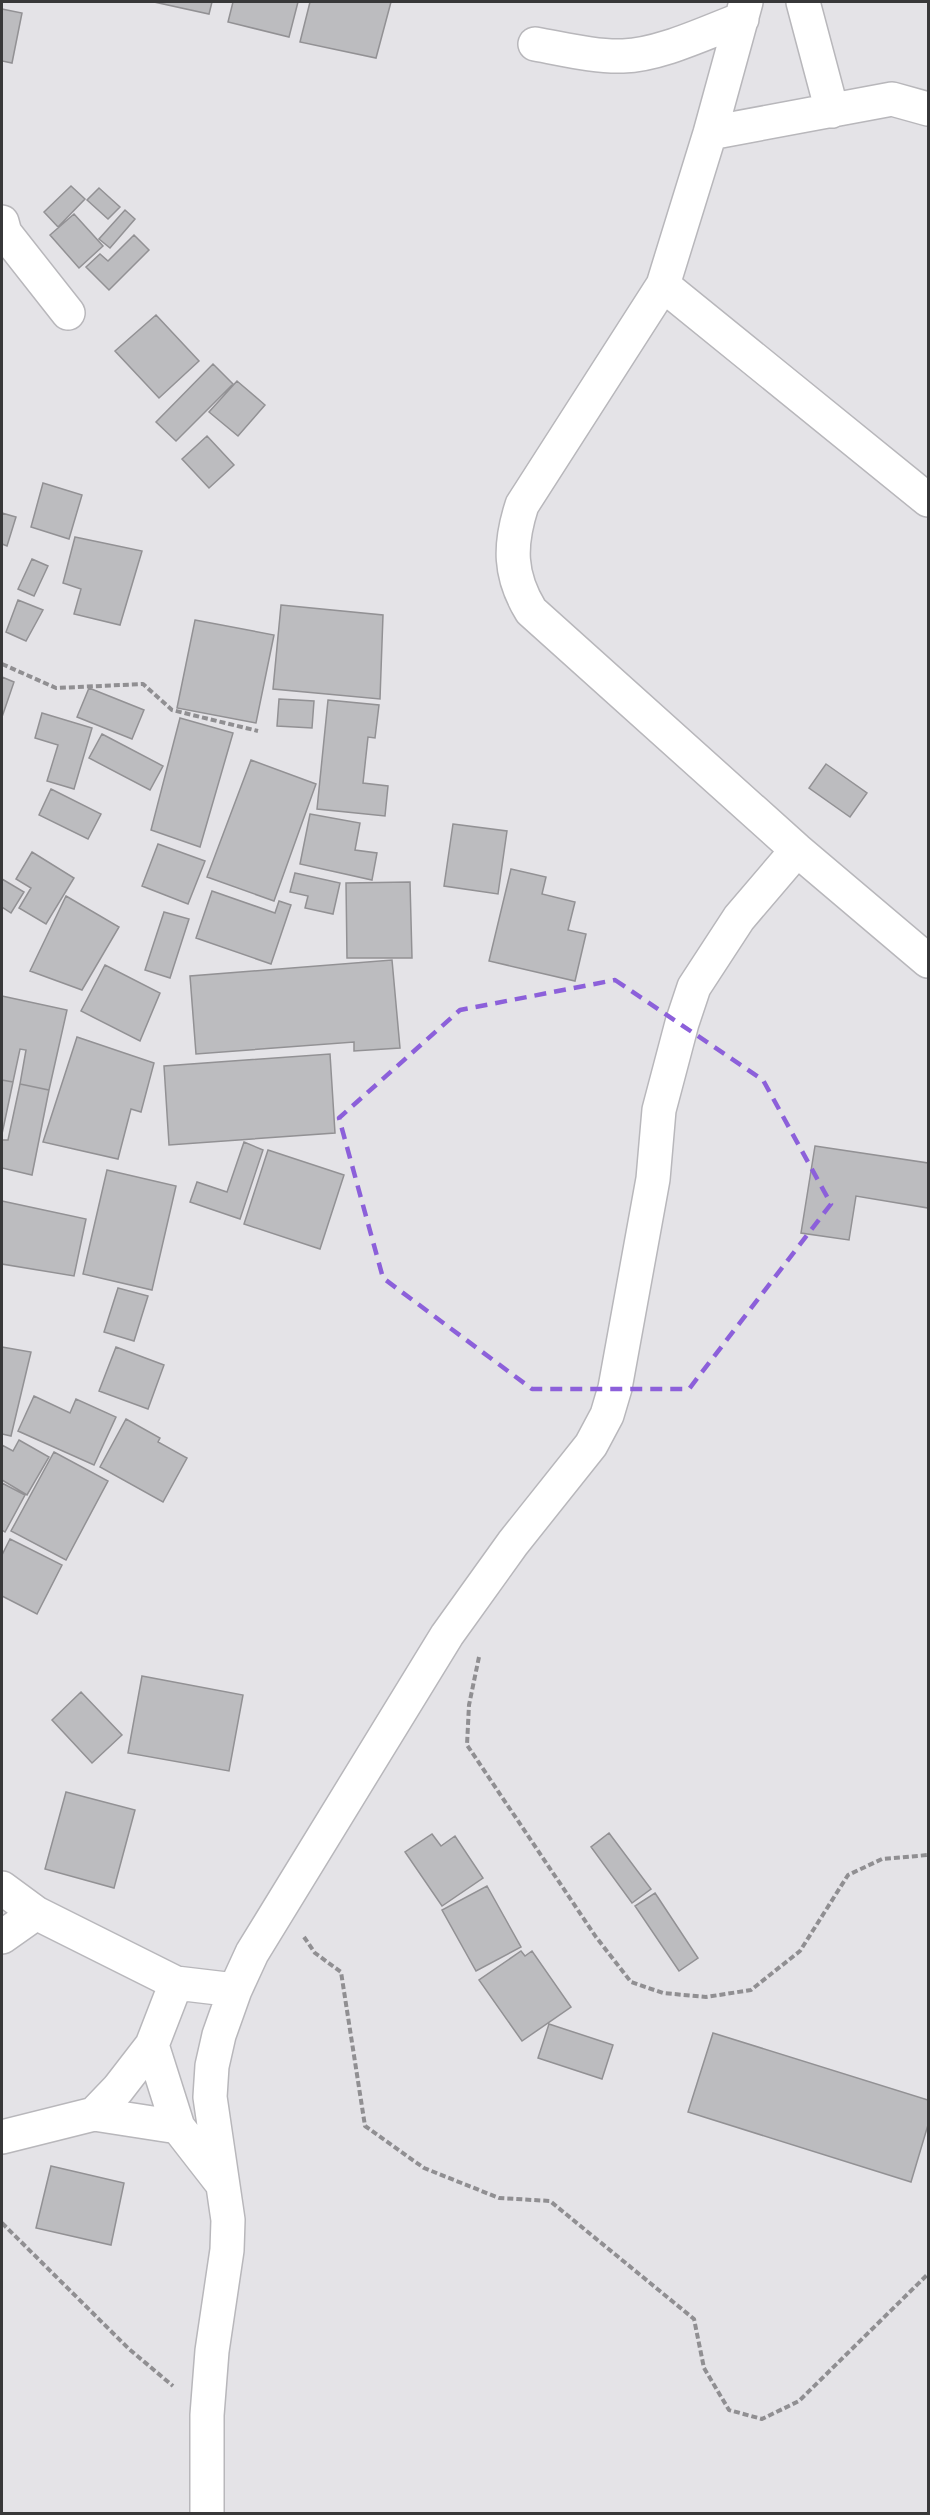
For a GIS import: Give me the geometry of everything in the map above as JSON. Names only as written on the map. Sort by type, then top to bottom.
[{"type":"street","points":[[803,2],[832,111]]},
{"type":"street","points":[[536,44],[593,54],[624,56],[653,51],[744,10]]},
{"type":"street","points":[[744,10],[710,133],[663,285],[522,506],[512,536],[518,590],[531,611],[797,850],[928,961]]},
{"type":"street","points":[[710,133],[892,99],[928,109]]},
{"type":"street","points":[[2,222],[5,233],[68,313]]},
{"type":"street","points":[[663,285],[928,500]]},
{"type":"street","points":[[207,2514],[207,2415],[212,2351],[227,2250],[228,2220],[210,2097],[212,2066],[219,2035],[235,1990],[252,1953],[284,1905],[447,1635],[513,1543],[591,1445],[607,1415],[615,1388],[652,1179],[659,1110],[681,1023],[694,987],[739,918],[797,850]]},
{"type":"street","points":[[2,1888],[36,1913],[176,1983],[235,1990]]},
{"type":"street","points":[[2,1937],[36,1913]]},
{"type":"street","points":[[94,2114],[118,2089],[152,2045],[176,1983]]},
{"type":"street","points":[[152,2045],[178,2127],[222,2184]]},
{"type":"street","points":[[2,2138],[94,2114],[178,2127]]},
{"type":"path","points":[[2,664],[57,688],[143,684],[172,710],[258,731]]},
{"type":"path","points":[[480,1654],[469,1705],[467,1745],[596,1937],[631,1982],[663,1993],[706,1997],[751,1990],[800,1952],[848,1875],[882,1859],[928,1855]]},
{"type":"path","points":[[284,1905],[315,1953],[341,1972],[365,2126],[424,2168],[499,2198],[550,2201],[694,2319],[704,2368],[729,2410],[762,2419],[799,2401],[928,2274]]},
{"type":"path","points":[[2,2223],[129,2349],[207,2415]]},
{"type":"highlighted area","points":[[615,980],[763,1080],[831,1204],[689,1389],[532,1389],[383,1278],[339,1118],[460,1010]]},
{"type":"building","points":[[154,2],[212,2],[209,14]]},
{"type":"building","points":[[233,2],[298,2],[289,37],[228,22]]},
{"type":"building","points":[[310,2],[391,2],[376,58],[300,42]]},
{"type":"building","points":[[2,9],[22,13],[12,63],[2,61]]},
{"type":"building","points":[[71,186],[85,199],[58,227],[44,212]]},
{"type":"building","points":[[99,188],[120,207],[108,219],[87,200]]},
{"type":"building","points":[[125,210],[135,219],[110,248],[99,239]]},
{"type":"building","points":[[74,214],[103,246],[79,268],[50,235]]},
{"type":"building","points":[[134,235],[149,250],[109,290],[86,267],[100,254],[108,261]]},
{"type":"building","points":[[156,315],[199,361],[159,398],[115,351]]},
{"type":"building","points":[[213,364],[233,384],[176,441],[156,422]]},
{"type":"building","points":[[237,381],[265,405],[238,436],[209,412]]},
{"type":"building","points":[[207,436],[234,465],[209,488],[182,459]]},
{"type":"building","points":[[43,483],[82,495],[69,539],[31,527]]},
{"type":"building","points":[[2,513],[16,517],[7,546],[2,544]]},
{"type":"building","points":[[75,537],[142,551],[120,625],[74,614],[81,589],[63,583]]},
{"type":"building","points":[[32,559],[48,566],[34,596],[18,589]]},
{"type":"building","points":[[18,600],[43,610],[26,641],[6,632]]},
{"type":"building","points":[[281,605],[383,615],[380,699],[273,689]]},
{"type":"building","points":[[195,620],[274,635],[256,723],[177,708]]},
{"type":"building","points":[[2,677],[14,682],[2,717]]},
{"type":"building","points":[[89,688],[144,710],[132,739],[77,717]]},
{"type":"building","points":[[279,699],[314,701],[312,728],[277,726]]},
{"type":"building","points":[[328,700],[379,705],[375,738],[368,737],[363,783],[388,786],[385,816],[317,809]]},
{"type":"building","points":[[42,713],[92,728],[74,789],[47,781],[58,745],[35,738]]},
{"type":"building","points":[[180,718],[233,733],[200,847],[151,830]]},
{"type":"building","points":[[102,734],[163,766],[150,790],[89,758]]},
{"type":"building","points":[[251,760],[316,784],[274,901],[207,877]]},
{"type":"building","points":[[826,764],[867,793],[850,817],[809,788]]},
{"type":"building","points":[[51,789],[101,814],[88,839],[39,815]]},
{"type":"building","points":[[310,814],[360,823],[355,850],[377,853],[372,880],[300,864]]},
{"type":"building","points":[[453,824],[507,831],[498,894],[444,886]]},
{"type":"building","points":[[158,844],[205,861],[188,904],[142,886]]},
{"type":"building","points":[[32,852],[74,878],[46,924],[19,908],[31,888],[16,879]]},
{"type":"building","points":[[511,869],[546,877],[542,894],[575,902],[568,930],[586,934],[575,981],[489,961]]},
{"type":"building","points":[[295,873],[340,883],[333,914],[305,908],[308,896],[290,892]]},
{"type":"building","points":[[2,879],[24,892],[11,913],[2,907]]},
{"type":"building","points":[[410,882],[412,958],[347,958],[346,883]]},
{"type":"building","points":[[212,891],[275,913],[279,901],[291,905],[271,964],[196,938]]},
{"type":"building","points":[[66,896],[119,927],[82,990],[30,971]]},
{"type":"building","points":[[164,912],[189,919],[170,978],[145,970]]},
{"type":"building","points":[[392,960],[400,1048],[354,1051],[354,1042],[196,1054],[190,976]]},
{"type":"building","points":[[105,965],[160,993],[140,1041],[81,1011]]},
{"type":"building","points":[[2,996],[67,1010],[49,1090],[20,1084],[26,1050],[20,1049],[13,1082],[2,1080]]},
{"type":"building","points":[[77,1037],[154,1063],[141,1112],[131,1109],[118,1159],[43,1142]]},
{"type":"building","points":[[330,1054],[335,1133],[169,1145],[164,1066]]},
{"type":"building","points":[[2,1080],[13,1082],[2,1134]]},
{"type":"building","points":[[20,1084],[49,1090],[32,1175],[2,1168],[2,1140],[8,1140]]},
{"type":"building","points":[[244,1142],[263,1150],[240,1219],[190,1202],[197,1182],[227,1192]]},
{"type":"building","points":[[815,1146],[928,1163],[928,1208],[856,1196],[849,1240],[801,1233]]},
{"type":"building","points":[[268,1150],[344,1175],[320,1249],[244,1224]]},
{"type":"building","points":[[107,1170],[176,1186],[152,1290],[83,1274]]},
{"type":"building","points":[[2,1201],[86,1219],[74,1276],[2,1264]]},
{"type":"building","points":[[118,1288],[148,1296],[134,1341],[104,1332]]},
{"type":"building","points":[[2,1347],[31,1352],[11,1436],[2,1434]]},
{"type":"building","points":[[116,1347],[164,1365],[148,1409],[99,1391]]},
{"type":"building","points":[[34,1396],[70,1413],[76,1399],[116,1417],[94,1465],[18,1431]]},
{"type":"building","points":[[126,1419],[160,1438],[158,1442],[187,1458],[163,1502],[100,1467]]},
{"type":"building","points":[[19,1440],[49,1457],[27,1495],[2,1480],[2,1445],[13,1451]]},
{"type":"building","points":[[54,1452],[108,1481],[66,1560],[11,1531]]},
{"type":"building","points":[[2,1483],[25,1495],[5,1532],[2,1530]]},
{"type":"building","points":[[10,1539],[62,1565],[37,1614],[2,1596],[2,1555]]},
{"type":"building","points":[[142,1676],[243,1695],[229,1771],[128,1753]]},
{"type":"building","points":[[81,1692],[122,1735],[92,1763],[52,1720]]},
{"type":"building","points":[[66,1792],[135,1810],[114,1888],[45,1869]]},
{"type":"building","points":[[609,1833],[651,1889],[632,1903],[591,1847]]},
{"type":"building","points":[[432,1834],[441,1846],[455,1836],[483,1878],[442,1906],[405,1852]]},
{"type":"building","points":[[487,1886],[521,1947],[476,1971],[442,1910]]},
{"type":"building","points":[[655,1893],[698,1958],[679,1971],[635,1906]]},
{"type":"building","points":[[521,1951],[525,1956],[532,1951],[571,2007],[522,2041],[479,1980]]},
{"type":"building","points":[[549,2024],[613,2045],[602,2079],[538,2058]]},
{"type":"building","points":[[713,2033],[928,2100],[928,2125],[911,2182],[688,2112]]},
{"type":"building","points":[[51,2166],[124,2183],[111,2245],[36,2228]]}]
